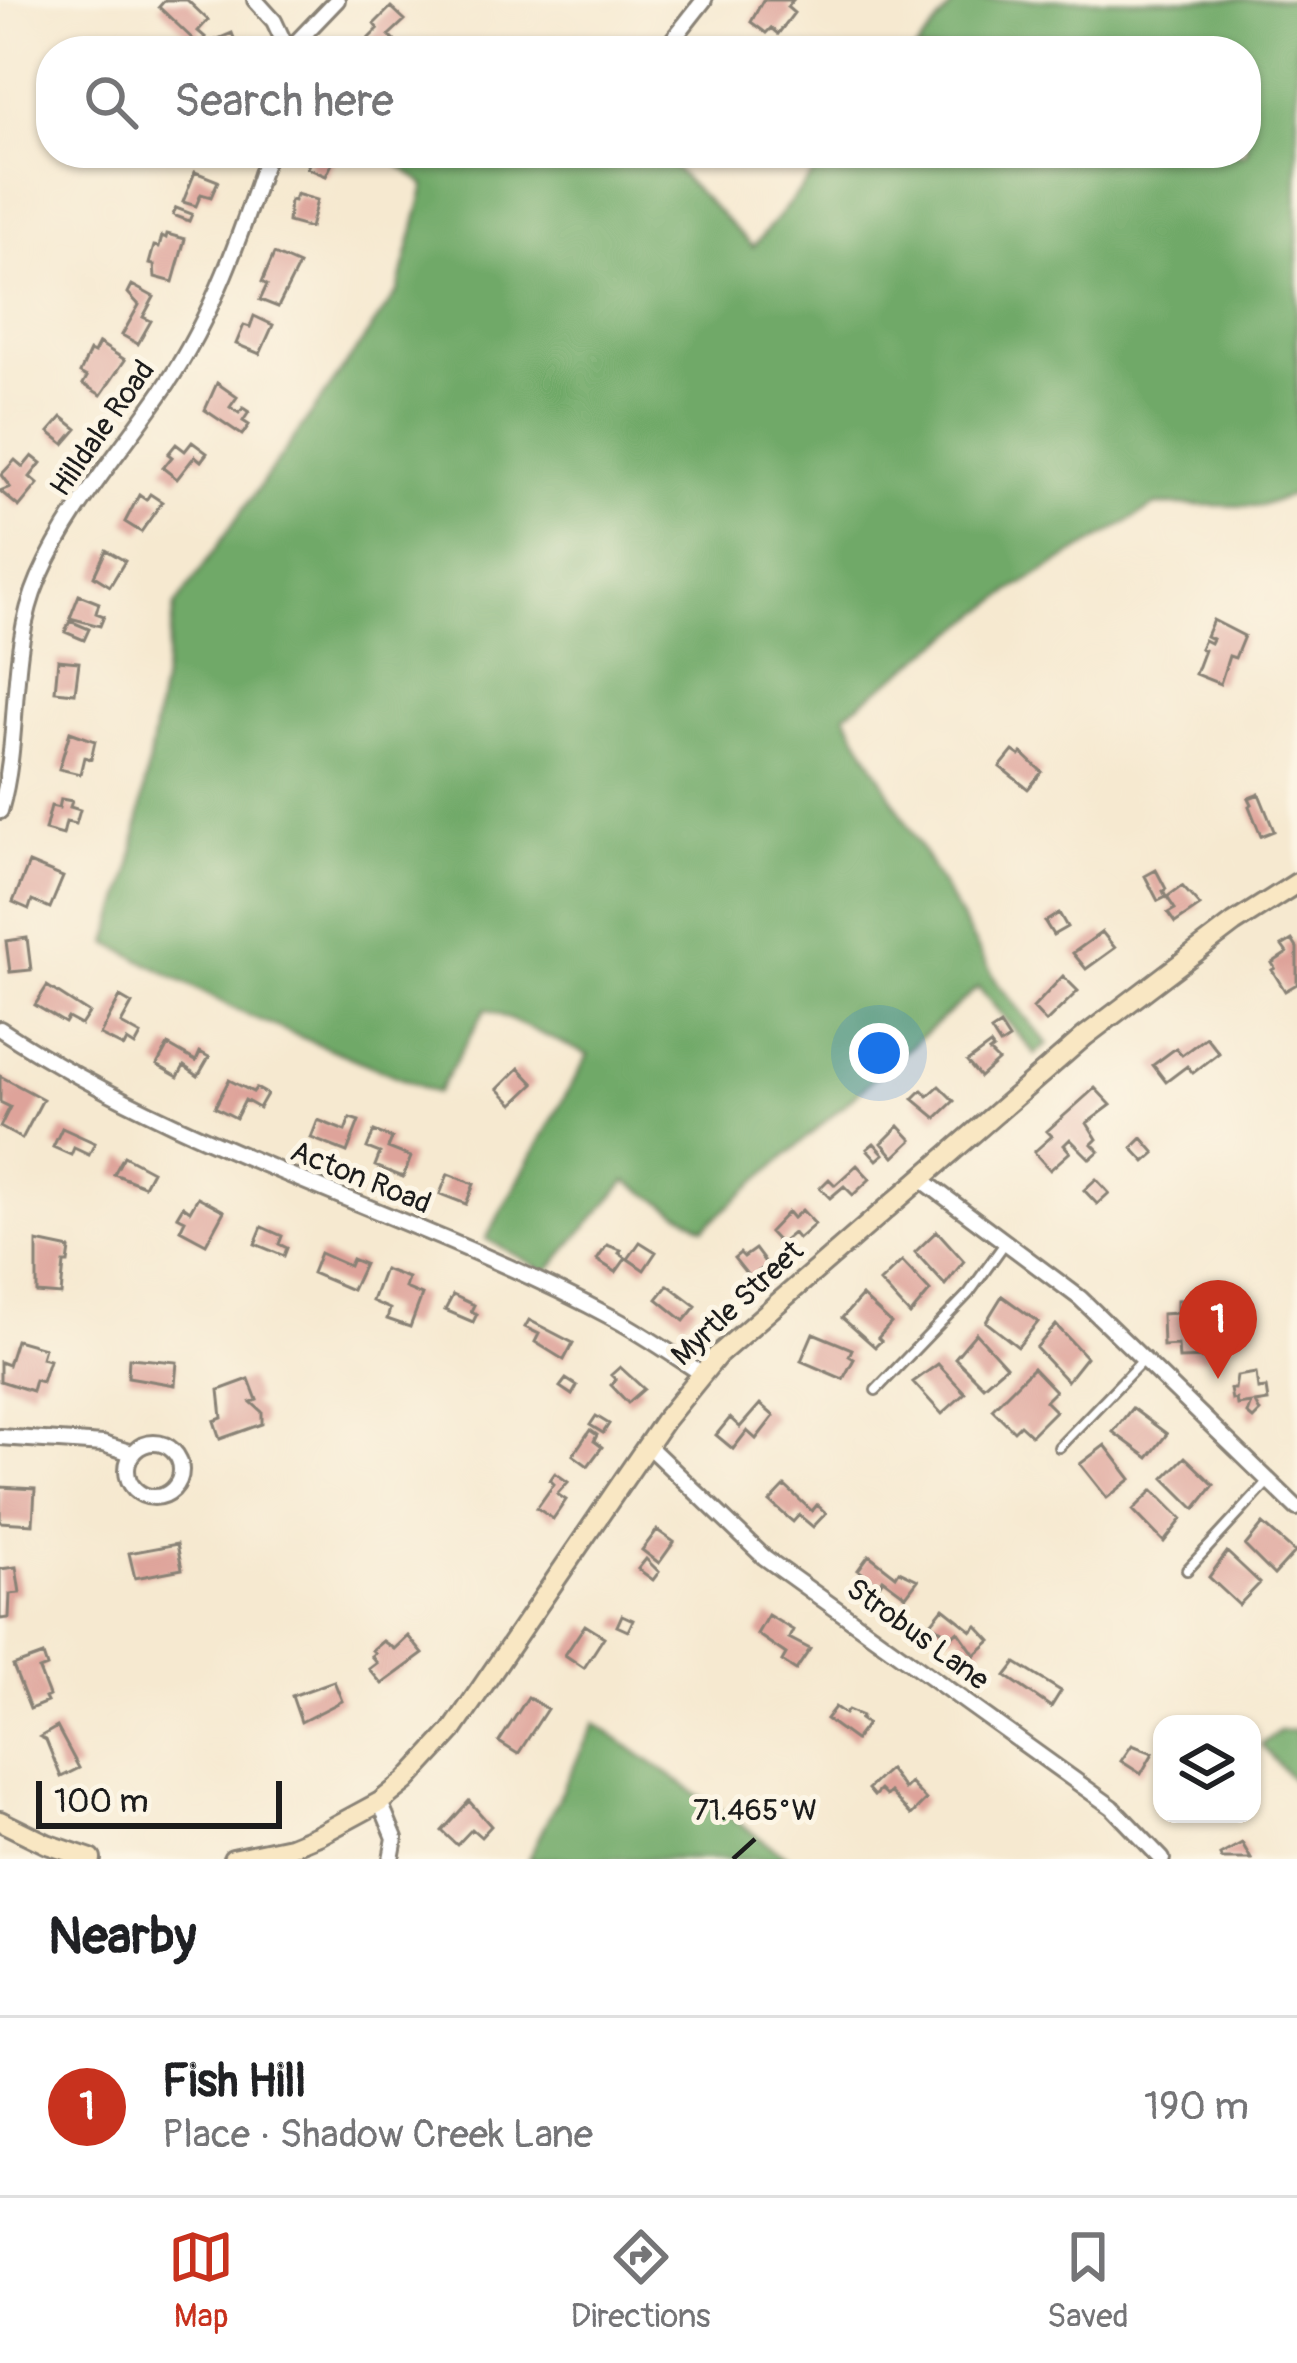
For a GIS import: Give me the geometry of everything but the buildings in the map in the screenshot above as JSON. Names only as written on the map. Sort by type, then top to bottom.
[{"type":"street","points":[[255,0],[281,36]]},
{"type":"street","points":[[302,36],[337,0]]},
{"type":"street","points":[[676,36],[704,0]]},
{"type":"street","name":"Hilldale Road","points":[[0,811],[12,753],[20,645],[40,575],[194,340],[263,168]]},
{"type":"street","name":"Myrtle Street","points":[[232,1859],[304,1841],[380,1802],[406,1781],[452,1731],[701,1373],[754,1320],[1085,1036],[1234,923],[1297,883]]},
{"type":"street","name":"Acton Road","points":[[0,1029],[65,1070],[230,1152],[505,1265],[604,1314],[701,1373]]},
{"type":"street","points":[[921,1179],[1080,1298],[1297,1508]]},
{"type":"street","points":[[0,1437],[104,1444],[132,1453],[148,1443],[166,1445],[182,1468],[176,1486],[161,1497],[134,1489],[127,1472],[132,1453]]},
{"type":"street","name":"Strobus Lane","points":[[648,1446],[764,1557],[1112,1807],[1162,1859]]},
{"type":"street","points":[[380,1802],[395,1838],[392,1859]]},
{"type":"street","points":[[0,1821],[91,1859]]},
{"type":"lane","points":[[875,1390],[969,1293],[1006,1242]]},
{"type":"lane","points":[[1059,1447],[1143,1360]]},
{"type":"lane","points":[[1187,1570],[1268,1482]]},
{"type":"green space","points":[[957,0],[1297,0],[1297,493],[1261,506],[1156,505],[1011,591],[845,714],[998,984],[1048,1044],[1035,1054],[978,987],[704,1228],[626,1181],[547,1272],[486,1239],[588,1055],[486,1009],[437,1093],[247,1015],[108,943],[130,872],[175,606],[398,291],[425,185],[403,168],[674,168],[753,247],[819,168],[1261,168],[1261,36],[927,36]]},
{"type":"green space","points":[[596,1724],[790,1859],[528,1859]]},
{"type":"green space","points":[[1297,1730],[1297,1785],[1261,1745],[1279,1731]]},
{"type":"place","name":"Fish Hill","points":[[1218,1379]]}]
